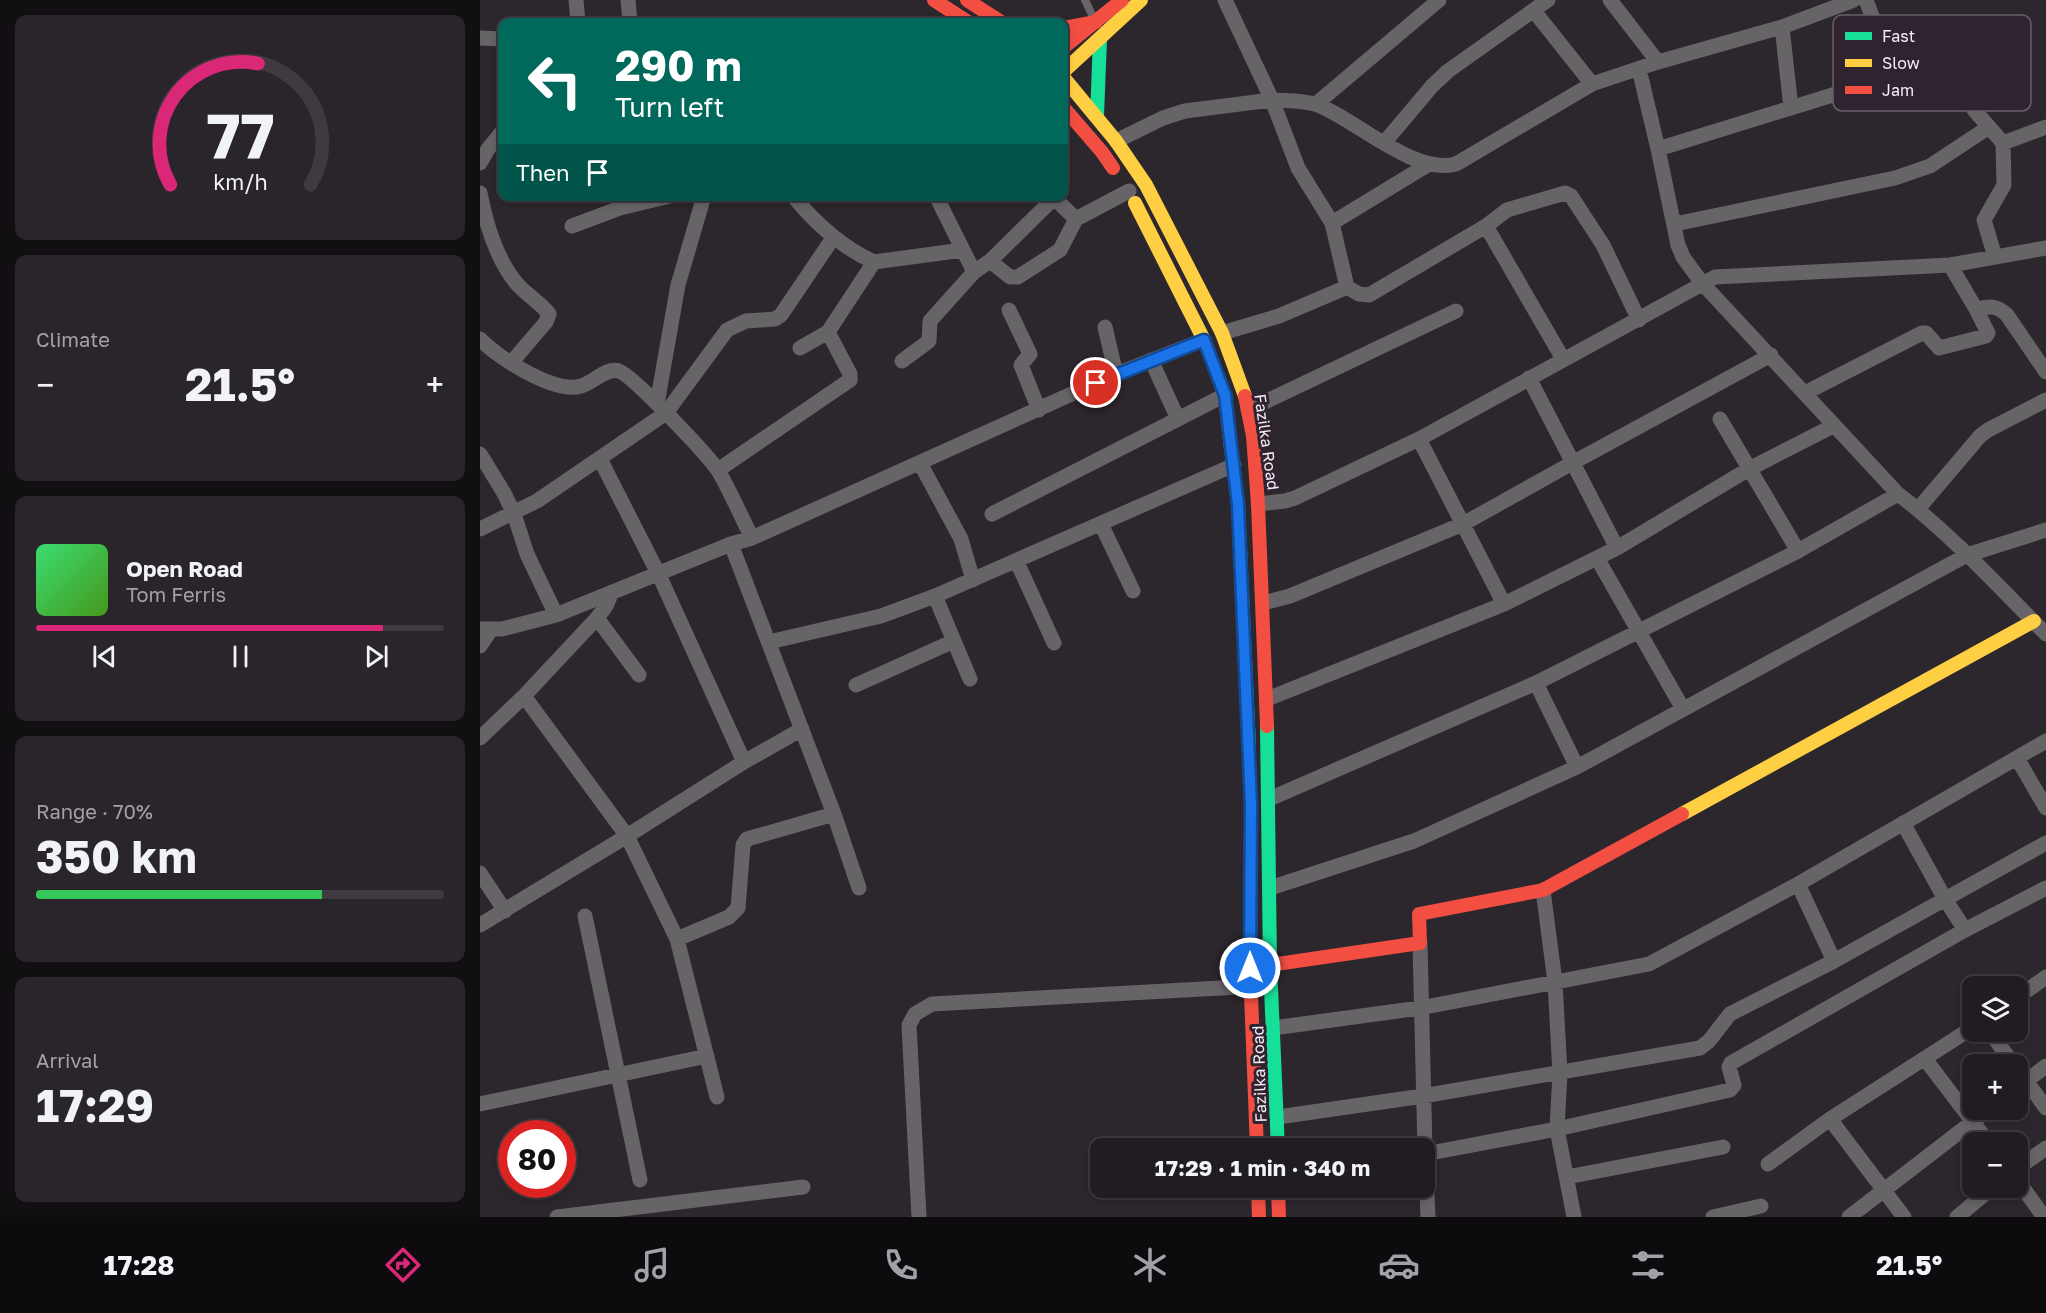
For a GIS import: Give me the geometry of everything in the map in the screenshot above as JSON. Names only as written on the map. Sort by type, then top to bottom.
[{"type":"main road","points":[[934,0],[962,18]]},
{"type":"main road","points":[[967,0],[995,18]]},
{"type":"main road","points":[[1068,44],[1122,0]]},
{"type":"main road","points":[[1068,67],[1142,0]]},
{"type":"main road","points":[[1068,27],[1096,22]]},
{"type":"main road","points":[[1097,116],[1100,39]]},
{"type":"main road","name":"Fazilka Road","points":[[1068,83],[1097,116],[1146,185],[1222,333],[1244,390],[1248,410],[1258,504],[1267,699],[1270,965],[1278,1138]]},
{"type":"main road","points":[[1068,113],[1102,152],[1129,191],[1204,340],[1225,395],[1234,465],[1250,758]]},
{"type":"main road","points":[[1250,968],[1420,943],[1419,914],[1543,890],[2034,621]]},
{"type":"main road","name":"Fazilka Road","points":[[1251,814],[1250,968],[1257,1138]]},
{"type":"main road","points":[[1258,1198],[1258,1217]]},
{"type":"main road","points":[[1278,1198],[1279,1217]]},
{"type":"street","points":[[576,0],[578,18]]},
{"type":"street","points":[[628,0],[630,18]]},
{"type":"street","points":[[1225,0],[1272,100],[1298,168],[1332,223],[1347,287],[1359,294],[1369,295],[1486,226],[1507,210],[1564,193],[1571,195],[1603,246],[1639,320]]},
{"type":"street","points":[[1316,104],[1439,0]]},
{"type":"street","points":[[1384,144],[1432,86],[1448,71],[1548,0]]},
{"type":"street","points":[[1610,0],[1658,62]]},
{"type":"street","points":[[1116,141],[1163,118],[1185,111],[1272,100],[1316,104],[1384,144],[1429,164],[1440,167],[1456,164],[1592,84],[1658,62],[1782,27],[1854,0]]},
{"type":"street","points":[[1866,0],[1872,15]]},
{"type":"street","points":[[1534,11],[1592,84]]},
{"type":"street","points":[[1782,27],[1791,108]]},
{"type":"street","points":[[480,38],[498,39]]},
{"type":"street","points":[[1639,69],[1678,245],[1683,257],[1702,283],[1771,355],[1833,426],[1899,494],[1967,555],[2046,634]]},
{"type":"street","points":[[1658,149],[1833,95]]},
{"type":"street","points":[[1975,111],[2003,143],[2004,185],[1984,220],[1995,257]]},
{"type":"street","points":[[1675,224],[1895,178],[1930,166],[1989,127]]},
{"type":"street","points":[[2003,143],[2046,127]]},
{"type":"street","points":[[480,163],[498,137]]},
{"type":"street","points":[[1332,223],[1429,164]]},
{"type":"street","points":[[990,261],[1010,277],[1018,277],[1060,250],[1076,219],[1129,191]]},
{"type":"street","points":[[480,193],[492,238],[504,264],[517,284],[549,314],[546,322],[511,363]]},
{"type":"street","points":[[572,226],[620,208],[649,201]]},
{"type":"street","points":[[662,409],[678,285],[703,201]]},
{"type":"street","points":[[798,201],[833,238],[853,252],[874,262],[963,250]]},
{"type":"street","points":[[938,201],[974,272]]},
{"type":"street","points":[[902,362],[929,341],[930,321],[974,272],[990,261],[1049,201]]},
{"type":"street","points":[[1057,201],[1076,219]]},
{"type":"street","points":[[1486,226],[1563,359]]},
{"type":"street","points":[[480,530],[514,514],[555,490],[600,459],[662,409],[727,330],[746,321],[775,319],[781,315],[833,238]]},
{"type":"street","points":[[1258,504],[1295,498],[1419,439],[1714,277],[1950,265],[2046,248]]},
{"type":"street","points":[[800,348],[828,332],[874,262]]},
{"type":"street","points":[[1805,393],[1922,333],[1926,333],[1939,348],[1986,336],[1988,333],[1976,309],[1950,265]]},
{"type":"street","points":[[1222,333],[1279,316],[1347,287]]},
{"type":"street","points":[[1976,309],[1993,306],[2007,315],[2046,372]]},
{"type":"street","points":[[1009,310],[1030,354],[1021,365],[1039,410]]},
{"type":"street","points":[[1248,410],[1456,311]]},
{"type":"street","points":[[1105,327],[1116,374]]},
{"type":"street","points":[[717,470],[850,380],[850,374],[828,332]]},
{"type":"street","points":[[480,339],[492,352],[525,372],[571,387],[586,385],[612,371],[619,371],[662,409],[717,470],[752,538]]},
{"type":"street","points":[[480,646],[485,630],[556,615],[731,544],[752,538],[1116,374],[1204,340]]},
{"type":"street","points":[[1263,603],[1290,596],[1463,524],[1771,355]]},
{"type":"street","points":[[1151,360],[1178,419]]},
{"type":"street","points":[[1529,378],[1617,548]]},
{"type":"street","points":[[992,514],[1225,395]]},
{"type":"street","points":[[1918,509],[1980,436],[2046,399]]},
{"type":"street","points":[[1720,419],[1798,551]]},
{"type":"street","points":[[1267,699],[1504,604],[1617,548],[1749,469],[1833,426]]},
{"type":"street","points":[[1419,439],[1504,604]]},
{"type":"street","points":[[480,454],[514,514],[527,554],[556,615]]},
{"type":"street","points":[[600,459],[659,575],[744,762]]},
{"type":"street","points":[[920,463],[961,539],[973,580]]},
{"type":"street","points":[[769,642],[881,616],[935,596],[1234,465]]},
{"type":"street","points":[[1269,799],[1536,683],[1798,551],[1899,494]]},
{"type":"street","points":[[1101,525],[1133,591]]},
{"type":"street","points":[[1270,888],[1414,841],[1577,767],[1967,555],[2046,530]]},
{"type":"street","points":[[731,544],[834,814],[859,888]]},
{"type":"street","points":[[1597,558],[1683,709]]},
{"type":"street","points":[[1017,562],[1054,643]]},
{"type":"street","points":[[480,738],[525,696],[597,618],[612,592]]},
{"type":"street","points":[[935,596],[970,679]]},
{"type":"street","points":[[597,618],[639,675]]},
{"type":"street","points":[[856,685],[954,641]]},
{"type":"street","points":[[1536,683],[1577,767]]},
{"type":"street","points":[[525,696],[627,836],[677,939],[717,1096]]},
{"type":"street","points":[[480,925],[744,762],[802,729]]},
{"type":"street","points":[[1273,1028],[1420,1008],[1649,964],[1798,884],[2046,741]]},
{"type":"street","points":[[2017,758],[2046,808]]},
{"type":"street","points":[[677,939],[735,913],[740,899],[743,845],[747,839],[834,814]]},
{"type":"street","points":[[1903,823],[1965,930]]},
{"type":"street","points":[[1278,1117],[1423,1096],[1700,1047],[1709,1041],[1730,1014],[1834,961],[2046,843]]},
{"type":"street","points":[[480,873],[505,911]]},
{"type":"street","points":[[1798,884],[1834,961]]},
{"type":"street","points":[[1435,1149],[1557,1129],[1730,1090],[1734,1085],[1729,1067],[1731,1063],[1965,930],[2046,888]]},
{"type":"street","points":[[1543,890],[1555,982],[1560,1073],[1557,1129],[1574,1217]]},
{"type":"street","points":[[585,916],[640,1180]]},
{"type":"street","points":[[1420,943],[1425,1138]]},
{"type":"street","points":[[2028,990],[2046,977]]},
{"type":"street","points":[[919,1217],[909,1025],[915,1014],[932,1004],[1272,985]]},
{"type":"street","points":[[1768,1164],[1830,1119],[1962,1035]]},
{"type":"street","points":[[480,1104],[707,1056]]},
{"type":"street","points":[[1925,1059],[1981,1132]]},
{"type":"street","points":[[2028,1075],[2046,1066]]},
{"type":"street","points":[[2028,1088],[2046,1108]]},
{"type":"street","points":[[1830,1119],[1904,1217]]},
{"type":"street","points":[[1849,1217],[1976,1120]]},
{"type":"street","points":[[1567,1177],[1723,1147]]},
{"type":"street","points":[[2028,1161],[2046,1148]]},
{"type":"street","points":[[557,1217],[804,1187]]},
{"type":"street","points":[[2028,1195],[2044,1217]]},
{"type":"street","points":[[1427,1198],[1428,1217]]},
{"type":"street","points":[[1957,1217],[1980,1198]]},
{"type":"street","points":[[1713,1217],[1761,1206]]},
{"type":"lane","points":[[1085,0],[1096,22]]},
{"type":"traffic: fast","points":[[1097,116],[1100,39]]},
{"type":"traffic: fast","points":[[1231,448],[1238,505],[1249,746]]},
{"type":"traffic: fast","points":[[1267,726],[1270,965],[1278,1138]]},
{"type":"traffic: slow","points":[[1068,67],[1141,0]]},
{"type":"traffic: slow","points":[[1068,83],[1116,141],[1146,185],[1222,333],[1245,396]]},
{"type":"traffic: slow","points":[[1135,203],[1204,340],[1225,395],[1231,448]]},
{"type":"traffic: slow","points":[[1682,814],[2034,621]]},
{"type":"traffic: jam","points":[[934,0],[962,18]]},
{"type":"traffic: jam","points":[[967,0],[995,18]]},
{"type":"traffic: jam","points":[[1068,44],[1122,0]]},
{"type":"traffic: jam","points":[[1068,27],[1096,22]]},
{"type":"traffic: jam","points":[[1068,113],[1113,168]]},
{"type":"traffic: jam","points":[[1245,396],[1253,436],[1258,504],[1267,726]]},
{"type":"traffic: jam","points":[[1256,967],[1420,943],[1419,914],[1543,890],[1682,814]]},
{"type":"traffic: jam","points":[[1251,823],[1250,968],[1257,1138]]},
{"type":"traffic: jam","points":[[1258,1198],[1259,1217]]},
{"type":"traffic: jam","points":[[1278,1198],[1279,1217]]},
{"type":"route","points":[[1096,383],[1204,340],[1225,395],[1238,505],[1247,688],[1251,804],[1250,968]]}]
